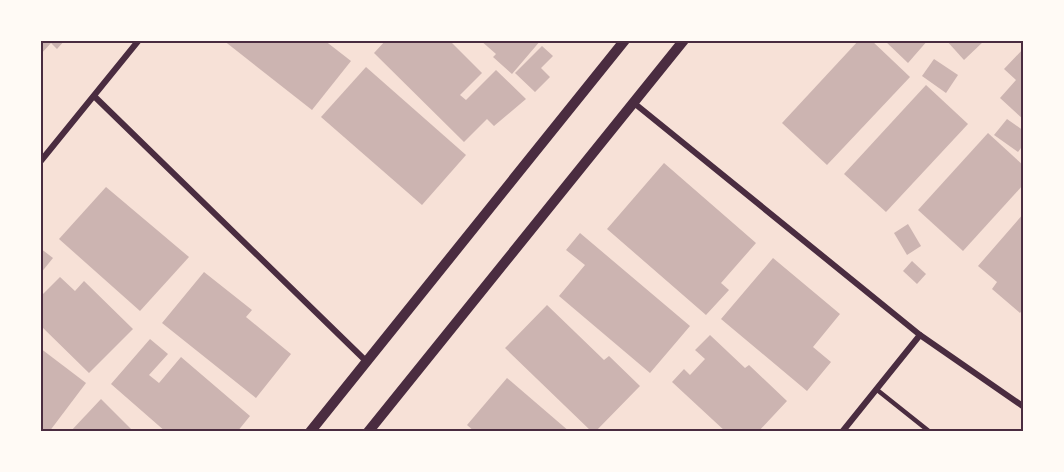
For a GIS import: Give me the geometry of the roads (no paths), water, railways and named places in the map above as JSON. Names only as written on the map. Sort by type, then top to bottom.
[{"type":"street","points":[[40,162],[139,40]]},
{"type":"street","points":[[310,432],[625,40]]},
{"type":"street","points":[[368,432],[684,40]]},
{"type":"street","points":[[94,96],[368,362]]},
{"type":"street","points":[[634,103],[920,335],[1023,407]]},
{"type":"street","points":[[842,432],[920,335]]},
{"type":"lane","points":[[876,389],[930,432]]}]
